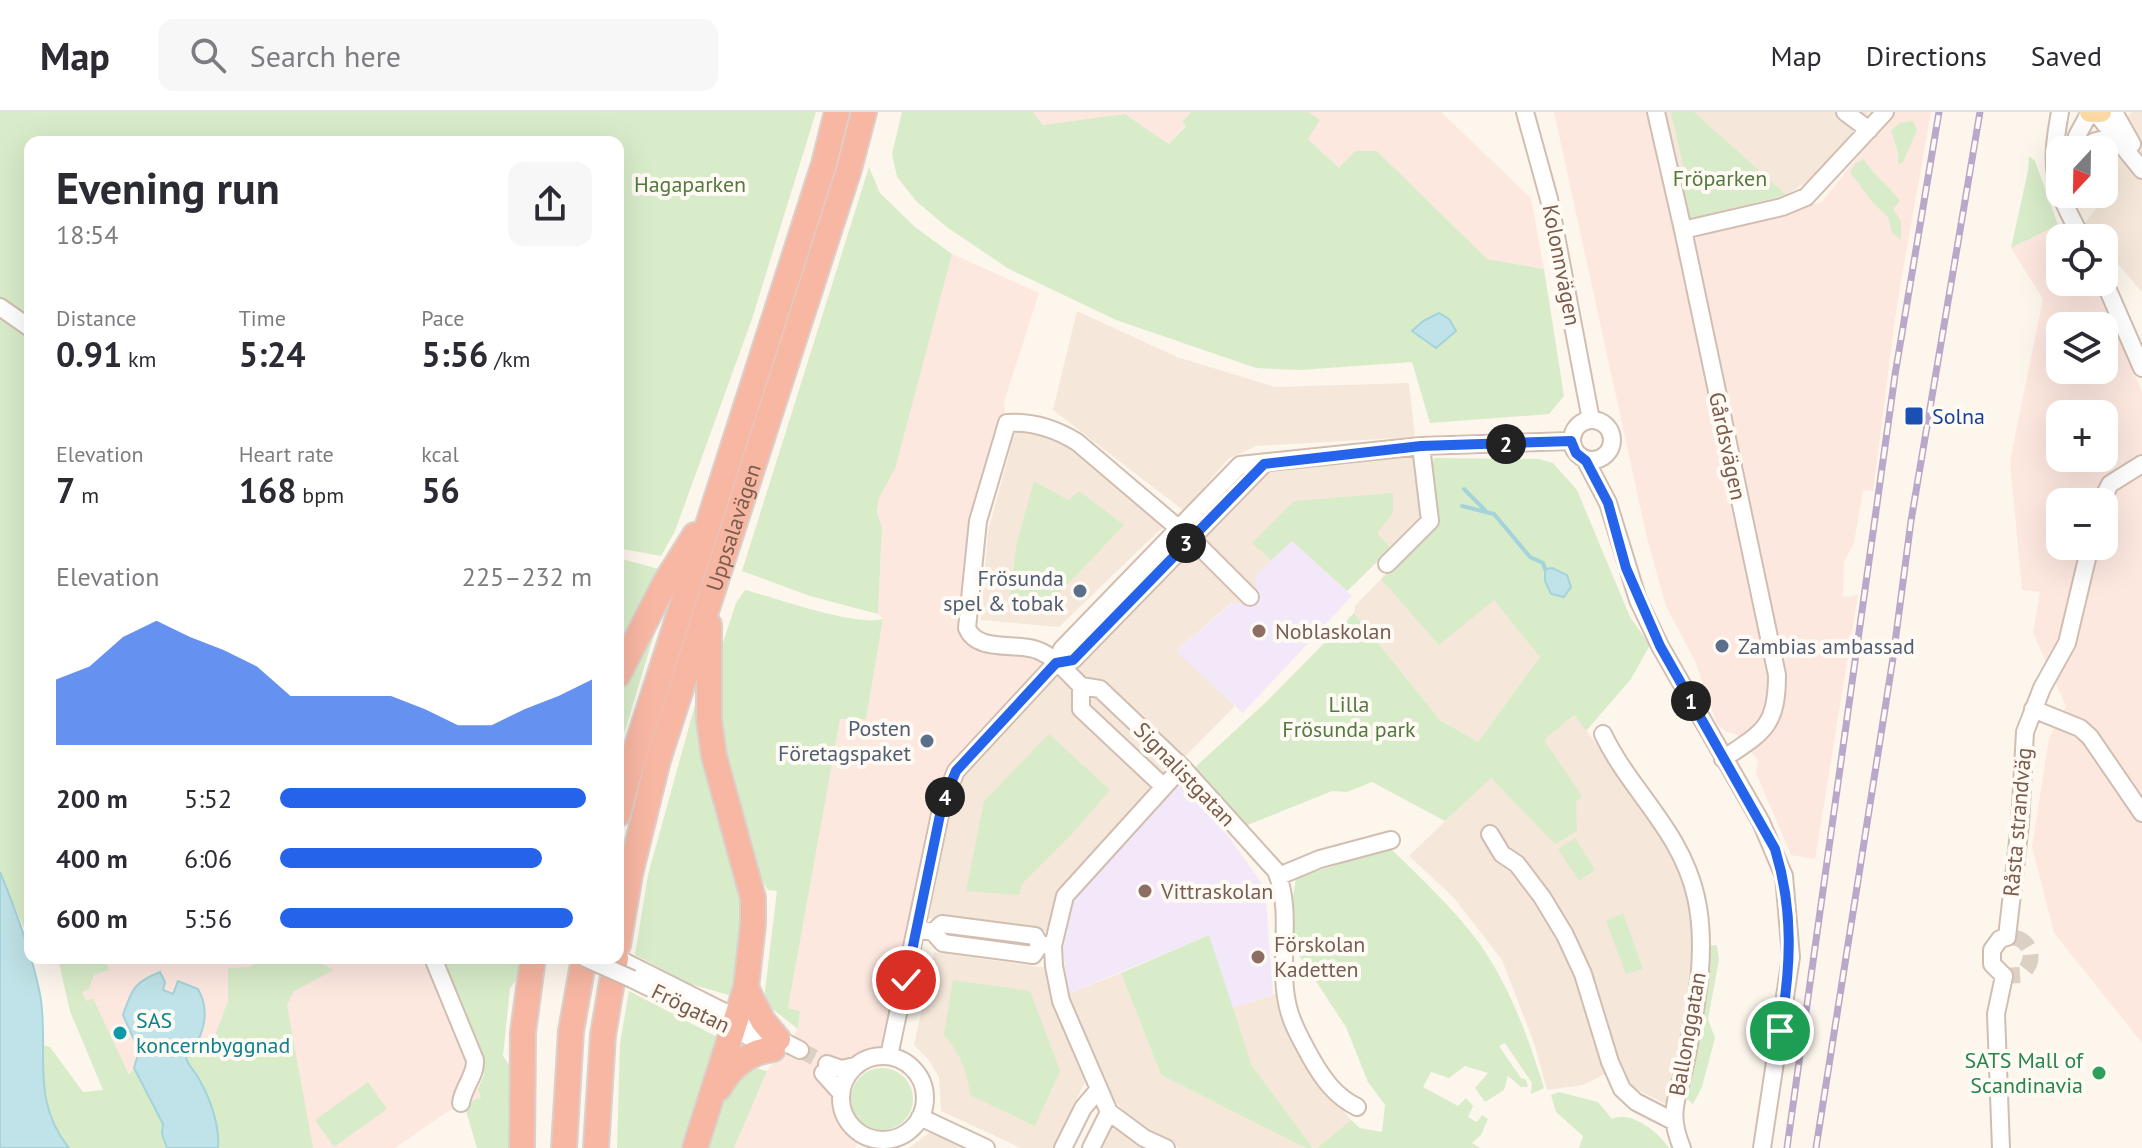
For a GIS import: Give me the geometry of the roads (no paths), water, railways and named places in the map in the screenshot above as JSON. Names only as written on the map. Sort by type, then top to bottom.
[{"type":"highway","name":"Uppsalavägen","points":[[624,792],[824,164],[837,112]]},
{"type":"highway","name":"Uppsalavägen","points":[[624,910],[658,760],[849,169],[864,112]]},
{"type":"highway","points":[[624,663],[665,583],[715,502]]},
{"type":"highway","points":[[695,1148],[746,988],[752,951],[753,898],[714,756],[709,720],[710,599]]},
{"type":"highway","points":[[522,1148],[523,1032],[529,964]]},
{"type":"highway","points":[[564,1148],[571,1031],[584,964]]},
{"type":"highway","points":[[596,1148],[603,1035],[625,965]]},
{"type":"highway","points":[[707,1107],[736,1066],[775,1044],[746,988]]},
{"type":"street","name":"Kolonnvägen","points":[[1525,112],[1549,199],[1591,420]]},
{"type":"street","name":"Gårdsvägen","points":[[1656,112],[1777,675],[1777,701],[1770,720],[1759,734],[1723,759]]},
{"type":"street","points":[[1845,112],[1869,130]]},
{"type":"street","points":[[1683,230],[1782,207],[1806,197],[1885,112]]},
{"type":"street","points":[[2060,112],[2054,161],[2056,179],[2061,198],[2074,224]]},
{"type":"street","points":[[2077,136],[2094,112],[2113,136]]},
{"type":"street","points":[[2114,112],[2129,141],[2142,154]]},
{"type":"street","points":[[2118,142],[2142,170]]},
{"type":"street","points":[[0,296],[24,312]]},
{"type":"street","points":[[2111,296],[2142,368]]},
{"type":"street","points":[[0,307],[24,324]]},
{"type":"street","name":"Signalistgatan","points":[[1185,533],[1065,435],[1027,421],[1007,423],[978,521],[967,628],[970,637],[979,641],[1037,650],[1081,686],[1100,689],[1182,767],[1279,876]]},
{"type":"street","points":[[1608,503],[1606,455],[1612,443],[1609,429],[1604,424],[1585,421],[1575,429],[1571,441],[1576,453],[1586,461],[1608,503],[1638,600],[1660,646],[1761,822],[1784,876],[1791,957],[1762,1148]]},
{"type":"street","points":[[889,1056],[924,931],[942,805],[956,771],[1056,663],[1073,660],[1185,533],[1240,465],[1421,446],[1571,441]]},
{"type":"street","points":[[1387,564],[1430,521],[1421,446]]},
{"type":"street","points":[[1586,461],[1606,455]]},
{"type":"street","points":[[2108,488],[2142,464]]},
{"type":"street","points":[[1185,533],[1250,597]]},
{"type":"street","name":"Råsta strandväg","points":[[2001,1148],[1996,1014],[2004,976],[1992,964],[1991,957],[1995,944],[2007,937],[2020,824],[2025,732],[2033,709],[2067,643],[2087,560]]},
{"type":"street","name":"Signalistgatan","points":[[1081,686],[1081,709],[1164,787]]},
{"type":"street","points":[[2033,709],[2080,728],[2090,737],[2142,813]]},
{"type":"street","name":"Ballonggatan","points":[[1603,734],[1674,841],[1696,897],[1700,940],[1699,984],[1673,1121],[1682,1148]]},
{"type":"street","points":[[924,931],[943,943],[1033,955],[1046,945],[1065,896],[1182,767]]},
{"type":"street","name":"Ballonggatan","points":[[1490,834],[1502,854],[1517,864],[1542,897],[1565,935],[1583,974],[1610,1062],[1622,1089],[1636,1102],[1673,1121]]},
{"type":"street","points":[[1357,1107],[1341,1099],[1321,1075],[1294,1026],[1287,1004],[1284,889],[1279,876],[1320,859],[1391,840]]},
{"type":"street","points":[[1046,945],[1061,1001],[1109,1112],[1144,1138],[1166,1148]]},
{"type":"street","points":[[435,964],[475,1060],[476,1070],[462,1092],[461,1103]]},
{"type":"street","name":"Frögatan","points":[[625,965],[798,1055]]},
{"type":"street","points":[[841,1093],[825,1069],[841,1069],[869,1058],[889,1056],[916,1071],[923,1086],[925,1103],[920,1117],[909,1131],[899,1137],[862,1142],[846,1119],[841,1104],[844,1080],[855,1066]]},
{"type":"street","points":[[1063,1148],[1083,1108],[1099,1089]]},
{"type":"street","points":[[1091,1148],[1109,1112]]},
{"type":"street","points":[[920,1117],[986,1148]]},
{"type":"water","points":[[1439,313],[1449,319],[1456,331],[1436,348],[1412,331]]},
{"type":"water","points":[[1552,568],[1567,575],[1571,587],[1564,597],[1551,594],[1545,581],[1545,569]]},
{"type":"water","points":[[0,872],[24,935],[24,964],[32,964],[40,994],[43,1073],[49,1111],[69,1148],[0,1148]]},
{"type":"water","points":[[160,972],[165,982],[163,990],[173,994],[178,981],[198,989],[202,998],[204,1024],[197,1042],[186,1057],[210,1103],[216,1122],[218,1148],[167,1148],[162,1134],[163,1124],[134,1068],[139,1051],[123,1015],[135,988]]},
{"type":"waterway","points":[[1464,489],[1485,510]]},
{"type":"waterway","points":[[1462,506],[1494,514],[1530,557],[1543,563],[1545,569]]},
{"type":"tunnel","points":[[2004,976],[2020,975],[2031,957],[2027,945],[2007,937]]},
{"type":"tunnel","points":[[800,1050],[827,1064]]},
{"type":"railway","points":[[1787,1148],[1895,375],[1939,112]]},
{"type":"railway","points":[[1816,1148],[1893,658],[1911,521],[1980,112]]},
{"type":"place","name":"Solna","points":[[1914,416]]},
{"type":"place","name":"Frösunda spel & tobak","points":[[1080,591]]},
{"type":"place","name":"Noblaskolan","points":[[1259,631]]},
{"type":"place","name":"Zambias ambassad","points":[[1722,646]]},
{"type":"place","name":"Posten Företagspaket","points":[[927,741]]},
{"type":"place","name":"Vittraskolan","points":[[1145,891]]},
{"type":"place","name":"Förskolan Kadetten","points":[[1258,957]]},
{"type":"place","name":"SAS koncernbyggnad","points":[[120,1033]]},
{"type":"place","name":"SATS Mall of Scandinavia","points":[[2099,1073]]},
{"type":"park label","name":"Fröparken","points":[[1720,178]]},
{"type":"park label","name":"Hagaparken","points":[[690,184]]},
{"type":"park label","name":"Lilla Frösunda park","points":[[1349,716]]}]
